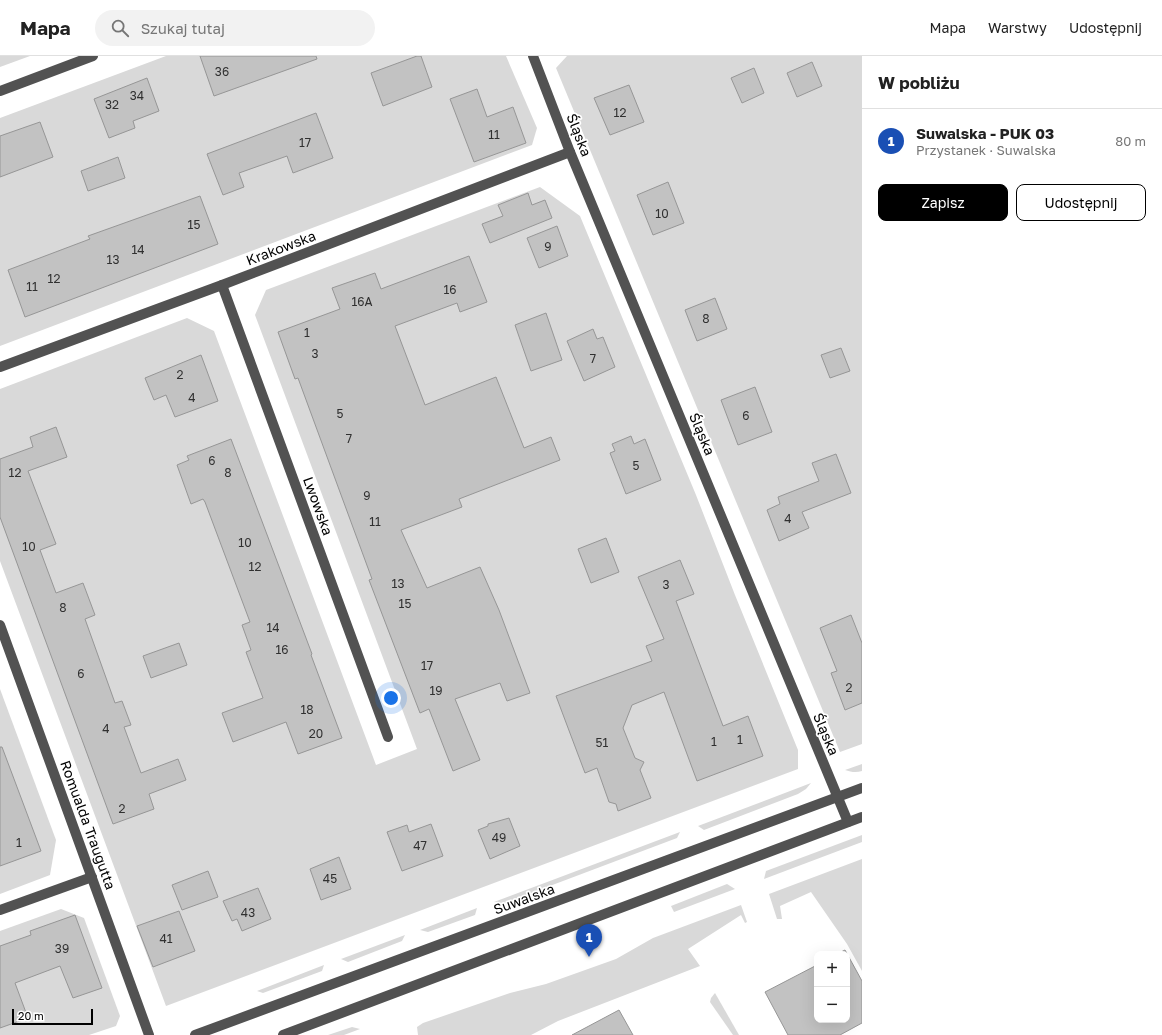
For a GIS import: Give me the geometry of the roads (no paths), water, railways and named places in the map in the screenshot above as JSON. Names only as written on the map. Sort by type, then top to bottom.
[{"type":"street","points":[[0,91],[93,56]]},
{"type":"street","name":"Śląska","points":[[533,56],[570,152],[848,822]]},
{"type":"street","name":"Krakowska","points":[[0,367],[222,285],[570,152]]},
{"type":"street","name":"Lwowska","points":[[222,285],[388,737]]},
{"type":"street","name":"Romualda Traugutta","points":[[0,625],[149,1035]]},
{"type":"street","name":"Suwalska","points":[[195,1035],[862,788]]},
{"type":"street","points":[[283,1035],[862,817]]},
{"type":"street","points":[[0,910],[92,877]]},
{"type":"place","name":"Suwalska - PUK 03","points":[[589,957]]}]
